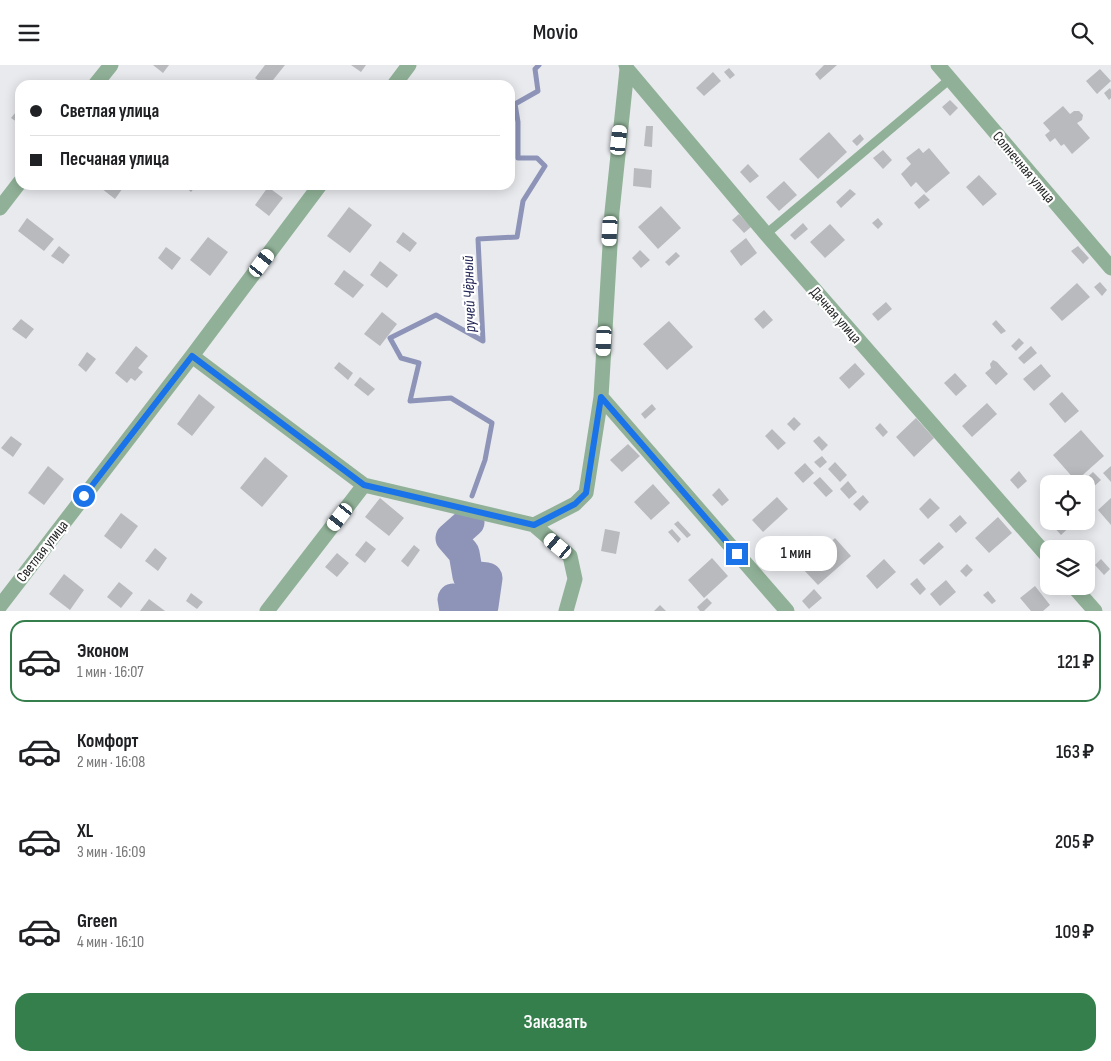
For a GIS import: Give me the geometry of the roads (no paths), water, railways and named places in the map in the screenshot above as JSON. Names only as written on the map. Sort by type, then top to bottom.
[{"type":"street","points":[[99,80],[111,65]]},
{"type":"street","name":"Солнечная улица","points":[[938,65],[1111,268]]},
{"type":"street","points":[[398,80],[408,66]]},
{"type":"street","points":[[534,525],[575,504],[586,493],[601,397],[612,212],[626,67]]},
{"type":"street","name":"Дачная улица","points":[[626,67],[766,235],[1040,548]]},
{"type":"street","points":[[0,208],[15,188]]},
{"type":"street","name":"Светлая улица","points":[[0,605],[192,356],[316,190]]},
{"type":"street","points":[[192,356],[364,485],[534,525],[570,556],[575,579],[566,611]]},
{"type":"street","points":[[601,397],[787,611]]},
{"type":"street","points":[[267,611],[364,485]]},
{"type":"street","points":[[1081,595],[1095,611]]},
{"type":"lane","points":[[766,235],[950,79]]},
{"type":"waterway","name":"ручей Чёрный","points":[[472,496],[485,460],[492,423],[451,398],[410,401],[419,363],[401,358],[390,338],[436,315],[483,341],[478,239],[517,237],[523,201],[545,166],[537,158],[518,158],[518,122],[515,104],[538,91],[535,69],[539,65]]},
{"type":"waterway","points":[[455,611],[453,599],[483,606],[487,578],[468,576],[464,553],[451,538],[469,522]]}]
